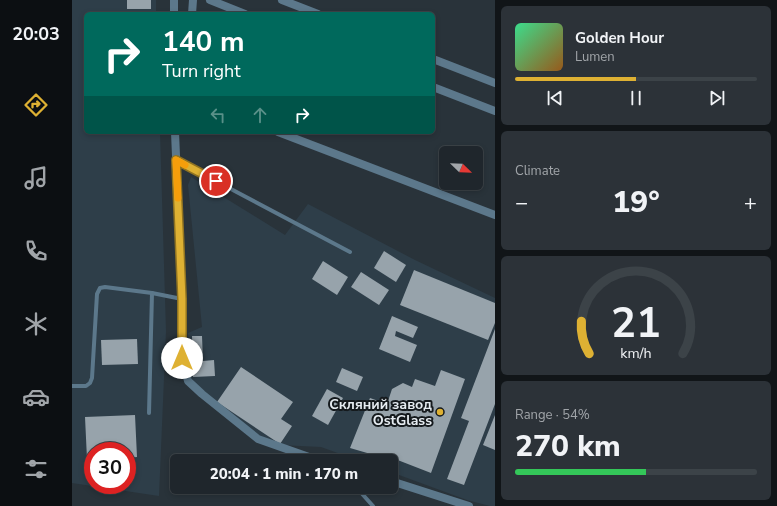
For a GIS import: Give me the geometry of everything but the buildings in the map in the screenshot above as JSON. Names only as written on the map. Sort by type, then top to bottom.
[{"type":"street","points":[[174,0],[174,12]]},
{"type":"street","points":[[192,12],[193,0]]},
{"type":"street","points":[[210,0],[239,12]]},
{"type":"street","points":[[282,0],[313,12]]},
{"type":"street","points":[[435,60],[495,83]]},
{"type":"street","points":[[435,88],[495,111]]},
{"type":"street","points":[[175,134],[182,299],[182,358],[188,381],[258,439],[300,454]]},
{"type":"street","points":[[283,134],[495,215]]},
{"type":"street","points":[[398,483],[469,506]]},
{"type":"lane","points":[[176,160],[350,252]]},
{"type":"lane","points":[[72,386],[86,386],[90,383],[92,378],[97,294],[100,288],[105,287],[152,293],[182,299]]},
{"type":"lane","points":[[149,412],[152,293]]},
{"type":"lane","points":[[362,494],[373,506]]},
{"type":"shaded area","points":[[72,0],[156,0],[156,12],[84,12],[84,134],[160,134],[166,331],[159,496],[136,493],[136,442],[84,442],[84,485],[72,483]]},
{"type":"shaded area","points":[[191,177],[285,235],[308,204],[415,260],[495,298],[495,506],[467,500],[398,475],[398,454],[340,454],[321,447],[280,445],[257,434],[194,384],[189,372],[188,333],[202,327],[188,185]]},
{"type":"slow traffic","points":[[178,198],[176,160],[185,165]]},
{"type":"place","name":"Скляний завод OstGlass","points":[[440,412]]},
{"type":"route","points":[[182,358],[182,299],[176,160],[216,181]]}]
